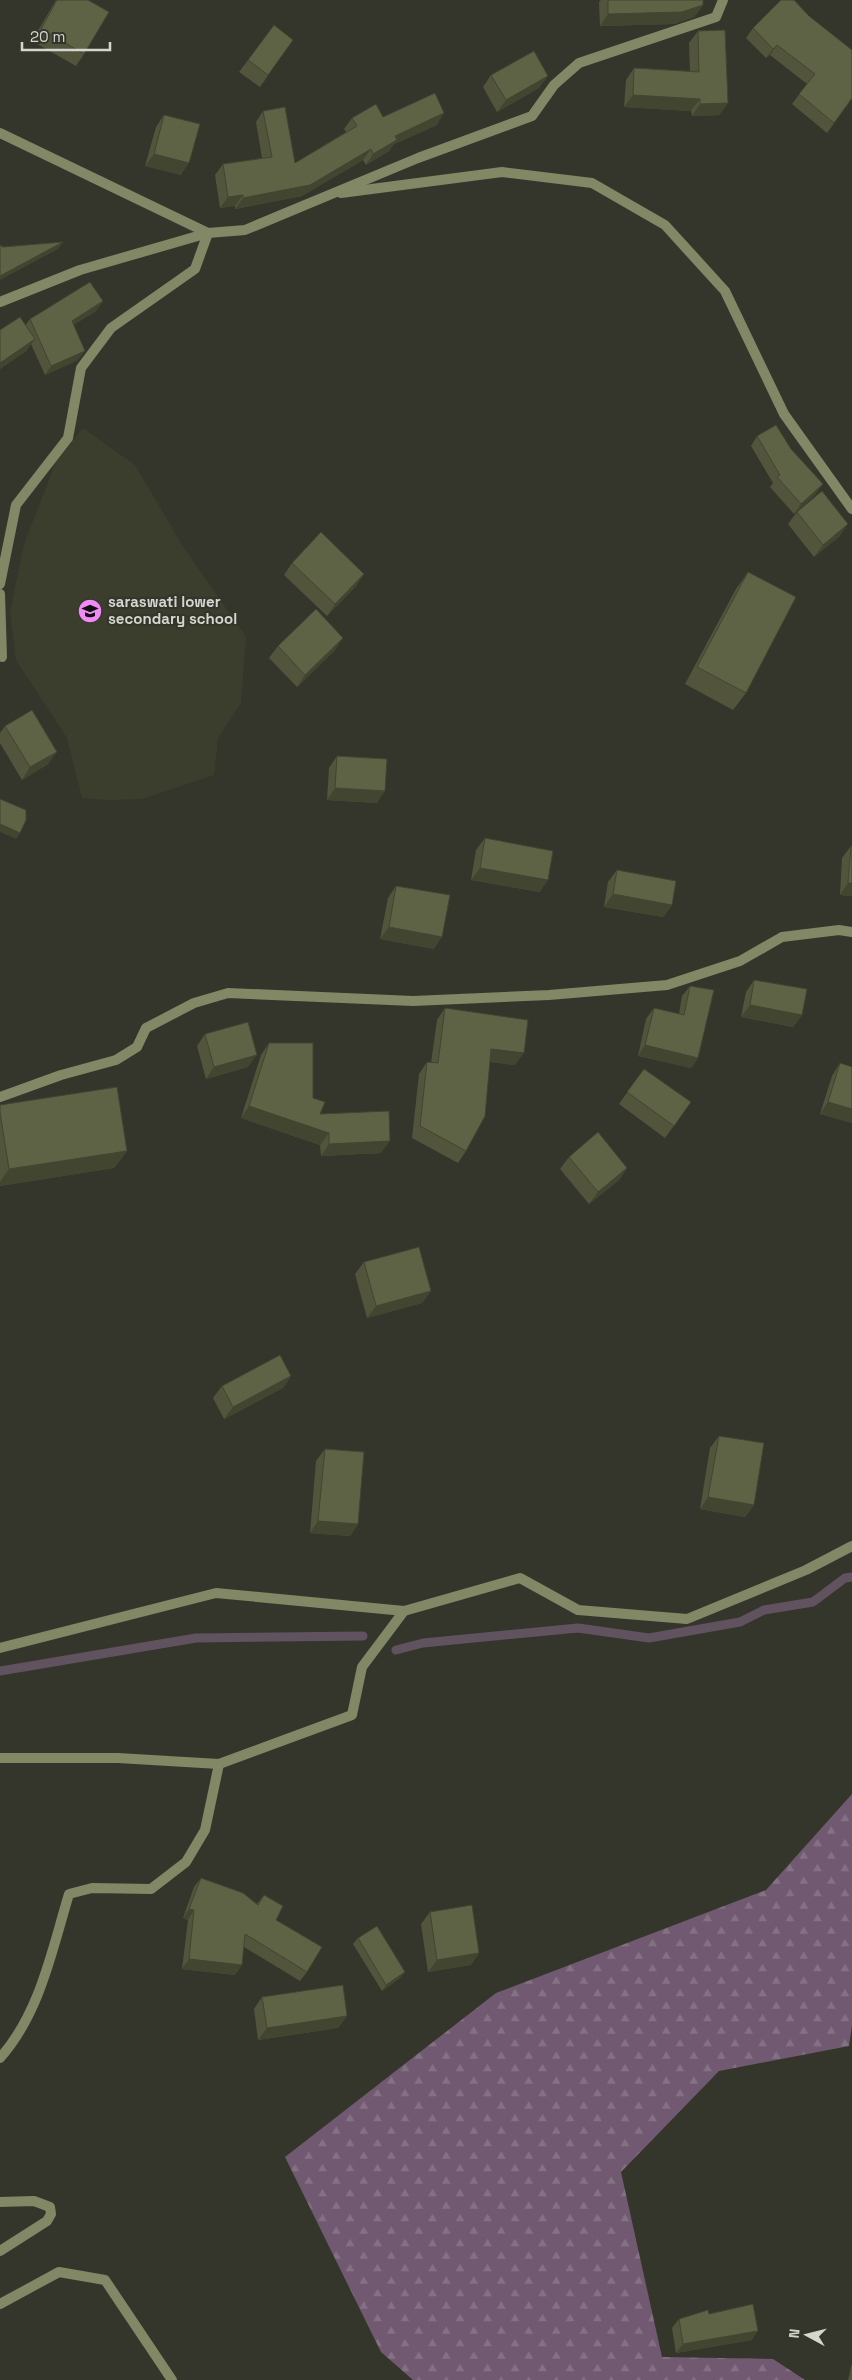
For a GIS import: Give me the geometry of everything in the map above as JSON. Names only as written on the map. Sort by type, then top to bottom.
[{"type":"street","points":[[0,302],[80,270],[208,233],[245,230],[328,195],[532,116],[554,85],[579,63],[716,17],[722,0]]},
{"type":"street","points":[[0,133],[208,233]]},
{"type":"street","points":[[328,195],[502,172],[592,183],[665,225],[724,291],[784,414],[852,509]]},
{"type":"street","points":[[0,584],[16,505],[68,438],[81,368],[111,328],[195,269],[208,233]]},
{"type":"street","points":[[0,594],[2,656]]},
{"type":"street","points":[[0,1097],[61,1075],[116,1060],[137,1047],[146,1028],[194,1003],[228,994],[413,1001],[549,995],[667,984],[740,961],[782,937],[839,930],[852,932]]},
{"type":"street","points":[[0,1648],[216,1593],[404,1611],[520,1578],[578,1610],[688,1619],[806,1570],[852,1546]]},
{"type":"street","points":[[0,1758],[118,1758],[219,1764],[352,1715],[362,1667],[404,1611]]},
{"type":"street","points":[[0,2058],[16,2040],[37,2000],[70,1894],[92,1888],[151,1889],[186,1862],[205,1830],[219,1764]]},
{"type":"street","points":[[0,2202],[34,2201],[50,2206],[51,2214],[47,2221],[0,2251]]},
{"type":"street","points":[[0,2304],[59,2272],[105,2280],[172,2380]]},
{"type":"shaded area","points":[[83,428],[135,465],[182,545],[246,637],[241,703],[218,738],[214,775],[142,799],[109,800],[82,798],[67,738],[16,660],[10,612],[24,544],[56,462]]},
{"type":"green space","points":[[852,1794],[852,2025],[849,2046],[719,2071],[621,2172],[662,2357],[773,2359],[805,2380],[413,2380],[381,2352],[285,2157],[496,1993],[766,1890]]},
{"type":"building","points":[[57,0],[88,0],[109,12],[84,54],[41,29]]},
{"type":"building","points":[[608,0],[703,0],[703,5],[682,12],[608,14]]},
{"type":"building","points":[[781,0],[794,0],[809,16],[852,50],[852,98],[834,123],[799,94],[815,74],[777,45],[773,49],[753,28]]},
{"type":"building","points":[[274,25],[293,40],[268,75],[248,60]]},
{"type":"building","points":[[725,30],[728,103],[700,104],[700,99],[633,95],[634,68],[699,72],[698,31]]},
{"type":"building","points":[[534,51],[548,76],[506,100],[491,75]]},
{"type":"building","points":[[435,93],[444,113],[395,136],[397,140],[373,154],[371,149],[310,185],[243,198],[243,195],[228,197],[223,164],[272,157],[263,111],[285,107],[295,163],[357,126],[352,118],[376,104],[383,117]]},
{"type":"building","points":[[164,115],[200,124],[189,163],[154,154]]},
{"type":"building","points":[[63,242],[0,276],[0,245],[3,247]]},
{"type":"building","points":[[90,282],[103,301],[72,321],[85,351],[51,366],[30,319]]},
{"type":"building","points":[[20,317],[35,339],[0,363],[0,330]]},
{"type":"building","points":[[776,425],[791,449],[823,484],[801,504],[777,477],[780,475],[757,436]]},
{"type":"building","points":[[822,491],[848,524],[823,545],[797,512]]},
{"type":"building","points":[[321,532],[364,574],[335,604],[292,563]]},
{"type":"building","points":[[748,572],[796,597],[746,693],[697,667]]},
{"type":"building","points":[[316,609],[343,638],[305,675],[278,646]]},
{"type":"building","points":[[32,710],[57,752],[30,767],[5,726]]},
{"type":"building","points":[[337,756],[387,759],[385,791],[335,788]]},
{"type":"building","points":[[0,799],[26,810],[26,820],[20,833],[0,824]]},
{"type":"building","points":[[485,838],[553,851],[548,880],[480,868]]},
{"type":"building","points":[[851,846],[852,883],[848,883]]},
{"type":"building","points":[[617,870],[676,881],[672,905],[613,894]]},
{"type":"building","points":[[396,886],[450,895],[442,937],[389,927]]},
{"type":"building","points":[[754,980],[807,989],[802,1015],[750,1005]]},
{"type":"building","points":[[690,986],[714,990],[698,1058],[645,1045],[654,1008],[684,1015]]},
{"type":"building","points":[[445,1008],[528,1020],[524,1053],[491,1049],[485,1116],[466,1151],[420,1126],[427,1062],[438,1063]]},
{"type":"building","points":[[248,1022],[257,1055],[214,1067],[205,1034]]},
{"type":"building","points":[[269,1043],[313,1043],[313,1098],[325,1102],[320,1114],[389,1111],[390,1141],[329,1144],[329,1133],[249,1106]]},
{"type":"building","points":[[840,1063],[852,1067],[852,1109],[828,1102]]},
{"type":"building","points":[[644,1069],[691,1102],[674,1126],[627,1092]]},
{"type":"building","points":[[117,1087],[127,1151],[9,1169],[0,1105]]},
{"type":"building","points":[[598,1132],[627,1168],[598,1192],[569,1157]]},
{"type":"building","points":[[419,1247],[431,1291],[376,1306],[364,1262]]},
{"type":"building","points":[[280,1355],[291,1376],[233,1407],[222,1386]]},
{"type":"building","points":[[719,1436],[764,1443],[754,1505],[708,1497]]},
{"type":"building","points":[[325,1449],[364,1452],[358,1524],[318,1521]]},
{"type":"building","points":[[201,1878],[243,1893],[258,1905],[264,1895],[283,1906],[276,1920],[322,1947],[307,1972],[245,1934],[242,1965],[189,1959],[194,1910],[189,1909]]},
{"type":"building","points":[[472,1905],[479,1953],[437,1960],[430,1912]]},
{"type":"building","points":[[377,1926],[405,1972],[386,1985],[358,1938]]},
{"type":"building","points":[[343,1985],[347,2016],[267,2028],[262,1997]]},
{"type":"building","points":[[753,2304],[758,2331],[683,2344],[679,2319],[708,2310],[709,2314]]},
{"type":"waterway","points":[[396,1650],[423,1643],[578,1628],[649,1638],[740,1622],[764,1610],[813,1602],[845,1578],[852,1577]]},
{"type":"waterway","points":[[0,1671],[196,1638],[363,1636]]},
{"type":"place","name":"saraswati lower secondary school","points":[[90,611]]}]
